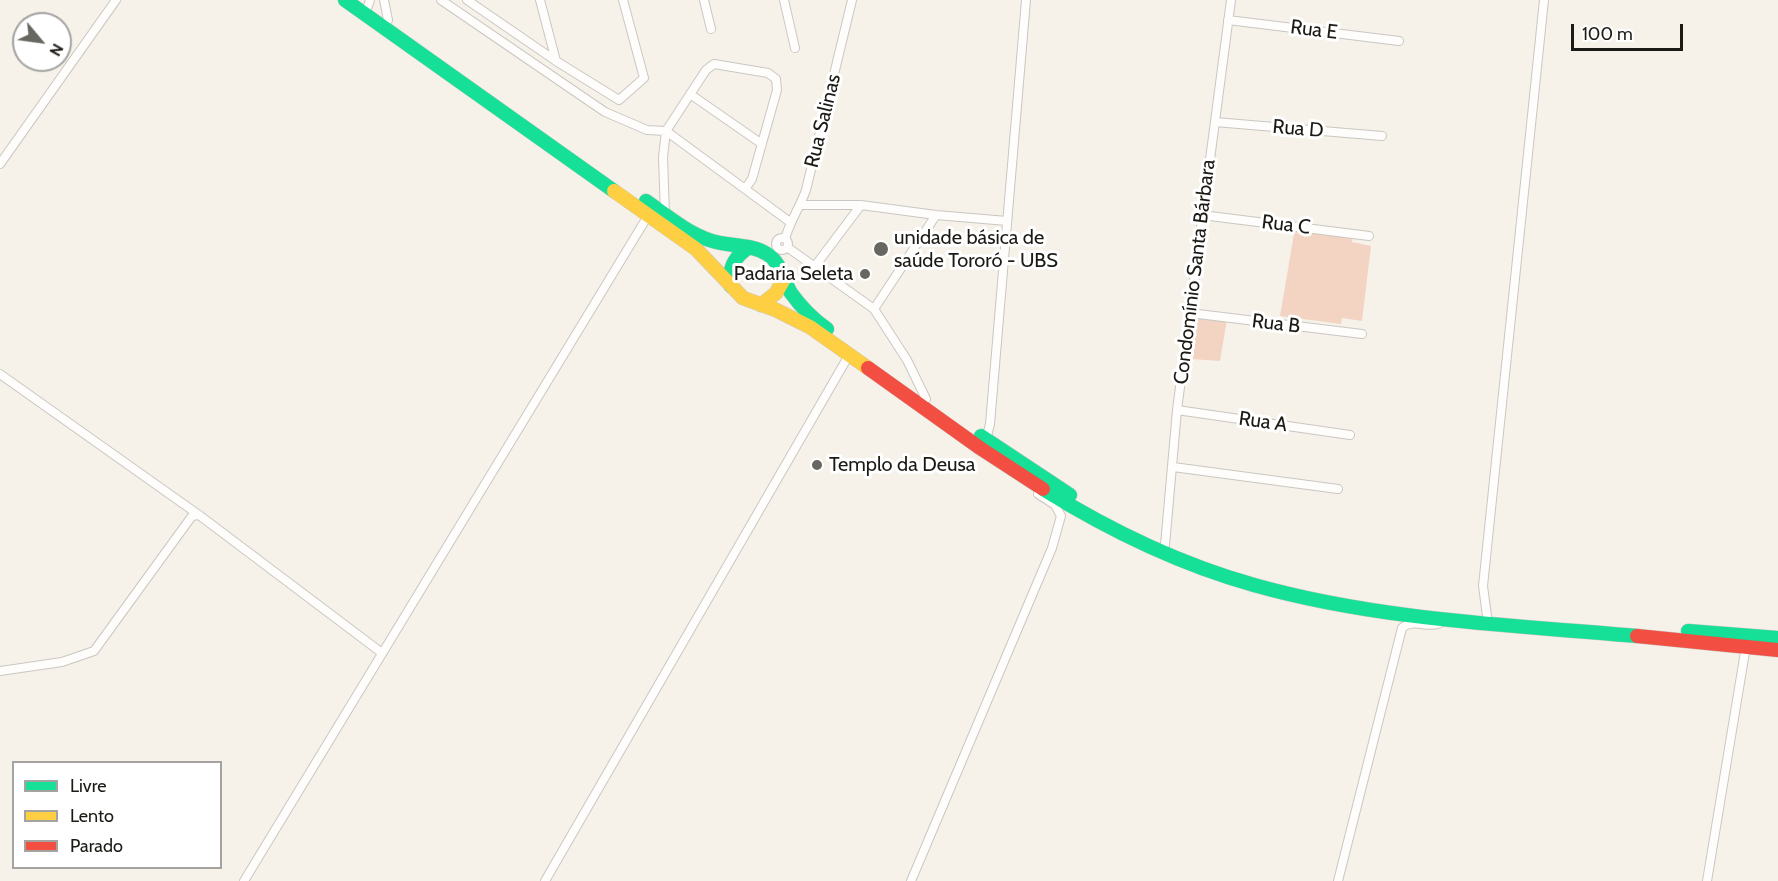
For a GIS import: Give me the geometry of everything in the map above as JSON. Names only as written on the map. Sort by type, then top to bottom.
[{"type":"main road","points":[[345,0],[696,249],[743,298],[776,310],[810,327],[1028,480],[1113,530],[1161,552],[1269,590],[1323,603],[1443,621],[1778,650]]},
{"type":"main road","points":[[366,2],[388,20],[701,237],[759,250],[769,255],[800,304],[815,320],[926,399],[1074,498],[1165,545],[1269,581],[1324,594],[1408,609],[1778,638]]},
{"type":"main road","points":[[731,286],[729,275],[732,264],[738,255],[748,248]]},
{"type":"main road","points":[[761,305],[776,293],[782,274]]},
{"type":"street","points":[[0,164],[116,0]]},
{"type":"street","points":[[384,0],[388,20]]},
{"type":"street","points":[[441,0],[605,112],[647,130],[666,131],[790,222]]},
{"type":"street","points":[[467,0],[556,61],[619,100],[644,78],[623,0]]},
{"type":"street","points":[[540,0],[556,61]]},
{"type":"street","points":[[704,0],[711,28]]},
{"type":"street","points":[[784,0],[795,48]]},
{"type":"street","name":"Rua Salinas","points":[[782,274],[783,244],[790,222],[801,205],[852,0]]},
{"type":"street","points":[[986,440],[990,424],[1026,0]]},
{"type":"street","name":"Condomínio Santa Bárbara","points":[[1165,545],[1177,410],[1230,0]]},
{"type":"street","points":[[1487,616],[1483,586],[1544,0]]},
{"type":"street","name":"Rua E","points":[[1228,20],[1399,41]]},
{"type":"street","points":[[665,214],[663,157],[666,131],[706,70],[714,64],[768,73],[776,79],[777,90],[762,144],[752,179],[745,189]]},
{"type":"street","points":[[690,94],[762,144]]},
{"type":"street","name":"Rua D","points":[[1215,122],[1382,136]]},
{"type":"street","points":[[801,205],[861,205],[1007,221]]},
{"type":"street","points":[[815,266],[861,205]]},
{"type":"street","points":[[244,881],[649,214]]},
{"type":"street","points":[[874,309],[936,215]]},
{"type":"street","name":"Rua C","points":[[1202,215],[1369,236]]},
{"type":"street","points":[[748,248],[783,244],[874,309],[907,360],[926,399]]},
{"type":"street","name":"Rua B","points":[[1190,314],[1362,334]]},
{"type":"street","points":[[545,881],[849,355]]},
{"type":"street","points":[[0,374],[199,515],[382,653]]},
{"type":"street","name":"Rua A","points":[[1177,410],[1350,435]]},
{"type":"street","points":[[1173,467],[1338,489]]},
{"type":"street","points":[[911,881],[1052,548],[1060,523],[1059,511],[1055,505],[1028,486],[1028,480]]},
{"type":"street","points":[[0,671],[62,662],[94,651],[192,516],[199,515]]},
{"type":"street","points":[[1338,881],[1402,628],[1412,623],[1433,625],[1443,621]]},
{"type":"street","points":[[1707,881],[1746,646]]},
{"type":"shaded area","points":[[1295,228],[1353,236],[1352,242],[1371,246],[1362,321],[1342,318],[1341,324],[1280,316]]},
{"type":"shaded area","points":[[1197,316],[1227,319],[1220,361],[1191,359]]},
{"type":"traffic: fast","points":[[345,0],[614,191]]},
{"type":"traffic: fast","points":[[646,201],[676,223],[701,237],[753,248],[772,257],[795,298],[827,329]]},
{"type":"traffic: fast","points":[[731,286],[730,274],[733,264],[748,248]]},
{"type":"traffic: fast","points":[[981,436],[1070,495]]},
{"type":"traffic: fast","points":[[1043,489],[1119,532],[1172,556],[1226,577],[1301,597],[1444,620],[1637,636]]},
{"type":"traffic: fast","points":[[1688,631],[1778,638]]},
{"type":"traffic: slow","points":[[614,191],[696,249],[743,298],[776,310],[810,327],[868,368]]},
{"type":"traffic: slow","points":[[761,305],[776,293],[784,279]]},
{"type":"traffic: jam","points":[[868,368],[980,448],[1043,489]]},
{"type":"traffic: jam","points":[[1637,636],[1778,650]]},
{"type":"place","name":"unidade básica de saúde Tororó - UBS","points":[[881,249]]},
{"type":"place","name":"Padaria Seleta","points":[[865,274]]},
{"type":"place","name":"Templo da Deusa","points":[[817,465]]}]
